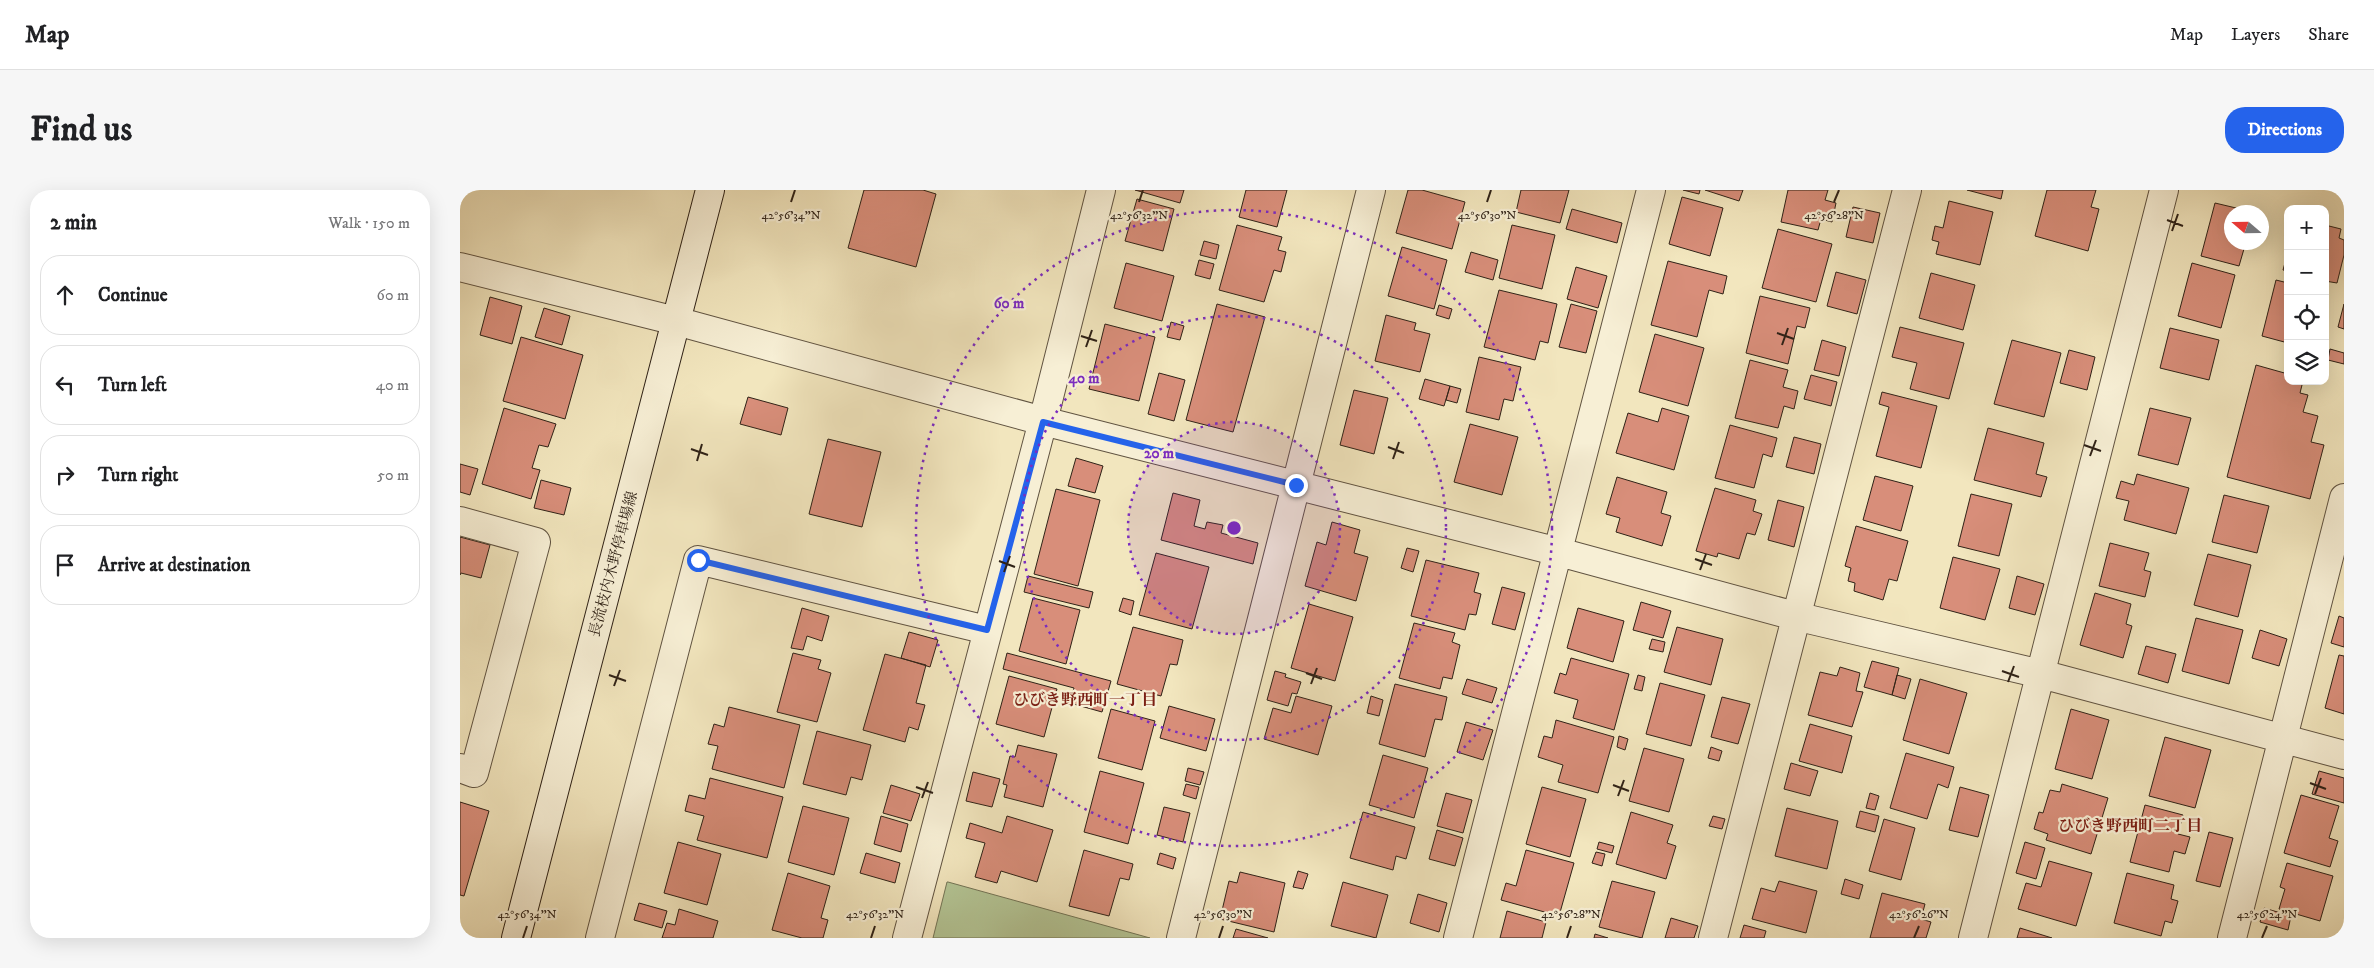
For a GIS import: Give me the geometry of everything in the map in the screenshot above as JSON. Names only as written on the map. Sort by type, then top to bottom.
[{"type":"street","name":"長流枝内木野停車場線","points":[[516,938],[710,190]]},
{"type":"street","points":[[907,938],[1043,422],[1101,190]]},
{"type":"street","points":[[1181,938],[1371,190]]},
{"type":"street","points":[[1458,938],[1651,190]]},
{"type":"street","points":[[1713,938],[1907,190]]},
{"type":"street","points":[[1973,938],[2164,190]]},
{"type":"street","points":[[460,267],[676,321],[1043,422],[1559,552],[1795,616],[2041,674],[2282,740],[2344,755]]},
{"type":"street","points":[[2232,938],[2344,498]]},
{"type":"street","points":[[460,521],[536,542],[474,773],[460,768]]},
{"type":"street","points":[[600,938],[698,560],[987,630]]},
{"type":"green space","points":[[948,882],[1150,938],[933,938]]},
{"type":"building","points":[[864,190],[923,190],[936,194],[916,267],[848,248]]},
{"type":"building","points":[[1135,190],[1184,190],[1180,203]]},
{"type":"building","points":[[1246,190],[1287,190],[1277,227],[1239,217]]},
{"type":"building","points":[[1408,190],[1422,190],[1465,202],[1452,249],[1396,233]]},
{"type":"building","points":[[1521,190],[1569,190],[1560,223],[1516,212]]},
{"type":"building","points":[[1683,190],[1700,190],[1699,194]]},
{"type":"building","points":[[1705,190],[1743,190],[1739,201]]},
{"type":"building","points":[[1788,190],[1828,190],[1825,200],[1836,203],[1832,222],[1821,219],[1818,230],[1781,222]]},
{"type":"building","points":[[1967,190],[2003,190],[2001,199]]},
{"type":"building","points":[[2047,190],[2096,190],[2091,207],[2099,209],[2088,251],[2035,236]]},
{"type":"building","points":[[1682,197],[1723,208],[1710,256],[1669,244]]},
{"type":"building","points":[[1137,199],[1174,209],[1163,251],[1125,241]]},
{"type":"building","points":[[1949,201],[1993,212],[1980,265],[1936,254],[1939,242],[1932,240],[1935,226],[1943,228]]},
{"type":"building","points":[[2215,203],[2224,205],[2224,250],[2244,250],[2239,266],[2201,256]]},
{"type":"building","points":[[1853,207],[1880,213],[1873,243],[1846,237]]},
{"type":"building","points":[[1572,209],[1622,223],[1617,243],[1566,229]]},
{"type":"building","points":[[1237,225],[1282,237],[1278,250],[1286,252],[1281,272],[1274,270],[1264,302],[1219,290]]},
{"type":"building","points":[[1512,225],[1555,235],[1542,289],[1499,278]]},
{"type":"building","points":[[2329,226],[2341,229],[2339,238],[2344,240],[2344,255],[2337,283],[2329,282]]},
{"type":"building","points":[[1778,229],[1832,244],[1816,302],[1762,288]]},
{"type":"building","points":[[1204,241],[1219,245],[1216,259],[1200,255]]},
{"type":"building","points":[[1402,247],[1447,260],[1434,309],[1388,296]]},
{"type":"building","points":[[1471,252],[1498,260],[1493,280],[1465,272]]},
{"type":"building","points":[[1199,260],[1214,264],[1210,279],[1195,275]]},
{"type":"building","points":[[1668,261],[1727,276],[1723,294],[1709,290],[1697,337],[1651,325]]},
{"type":"building","points":[[1126,263],[1174,276],[1162,321],[1114,308]]},
{"type":"building","points":[[2192,263],[2235,275],[2221,328],[2178,316]]},
{"type":"building","points":[[1576,267],[1607,276],[1598,308],[1567,299]]},
{"type":"building","points":[[1836,272],[1866,280],[1857,314],[1827,306]]},
{"type":"building","points":[[1931,273],[1975,285],[1963,330],[1919,318]]},
{"type":"building","points":[[2276,280],[2284,282],[2284,342],[2262,336]]},
{"type":"building","points":[[1499,290],[1557,304],[1548,343],[1540,341],[1535,360],[1484,347]]},
{"type":"building","points":[[1760,296],[1810,308],[1805,328],[1797,326],[1788,364],[1746,353]]},
{"type":"building","points":[[490,297],[522,306],[512,344],[480,335]]},
{"type":"building","points":[[1217,304],[1265,317],[1233,432],[1186,420]]},
{"type":"building","points":[[1571,304],[1597,311],[1586,353],[1559,347]]},
{"type":"building","points":[[2344,304],[2344,329],[2338,327]]},
{"type":"building","points":[[1439,305],[1452,309],[1449,319],[1436,315]]},
{"type":"building","points":[[544,308],[570,316],[562,345],[535,337]]},
{"type":"building","points":[[1386,315],[1416,323],[1414,330],[1430,334],[1420,372],[1375,361]]},
{"type":"building","points":[[1171,322],[1184,326],[1180,340],[1167,337]]},
{"type":"building","points":[[1105,324],[1155,337],[1139,401],[1089,389]]},
{"type":"building","points":[[1900,327],[1964,343],[1949,399],[1910,389],[1917,363],[1892,357]]},
{"type":"building","points":[[2170,328],[2219,340],[2209,380],[2160,368]]},
{"type":"building","points":[[1655,334],[1704,348],[1688,406],[1639,392]]},
{"type":"building","points":[[521,337],[583,355],[565,419],[503,401]]},
{"type":"building","points":[[1822,340],[1846,347],[1839,376],[1814,370]]},
{"type":"building","points":[[2012,340],[2061,353],[2044,417],[1994,404]]},
{"type":"building","points":[[2330,349],[2344,353],[2344,364],[2329,360]]},
{"type":"building","points":[[2069,350],[2095,357],[2087,390],[2060,383]]},
{"type":"building","points":[[1479,357],[1521,367],[1513,401],[1504,399],[1499,420],[1466,412]]},
{"type":"building","points":[[1750,360],[1788,370],[1783,387],[1798,391],[1794,409],[1784,406],[1778,428],[1735,418]]},
{"type":"building","points":[[2256,365],[2284,373],[2284,385],[2302,385],[2300,393],[2308,395],[2303,412],[2318,416],[2311,442],[2324,445],[2310,499],[2227,477]]},
{"type":"building","points":[[1159,373],[1185,380],[1174,421],[1148,414]]},
{"type":"building","points":[[1811,375],[1837,382],[1831,406],[1804,399]]},
{"type":"building","points":[[1425,379],[1450,386],[1444,406],[1419,399]]},
{"type":"building","points":[[1450,386],[1461,389],[1457,403],[1446,400]]},
{"type":"building","points":[[1354,390],[1388,398],[1374,454],[1340,445]]},
{"type":"building","points":[[1882,392],[1937,406],[1921,468],[1876,456],[1889,407],[1879,404]]},
{"type":"building","points":[[748,397],[788,408],[781,435],[740,424]]},
{"type":"building","points":[[504,408],[556,424],[548,447],[539,445],[532,468],[540,470],[531,499],[482,484]]},
{"type":"building","points":[[1662,408],[1689,416],[1674,470],[1616,453],[1628,413],[1658,422]]},
{"type":"building","points":[[2150,408],[2191,418],[2178,465],[2138,455]]},
{"type":"building","points":[[1470,424],[1518,437],[1502,495],[1454,482]]},
{"type":"building","points":[[1730,425],[1777,438],[1772,457],[1763,454],[1754,488],[1715,478]]},
{"type":"building","points":[[1988,428],[2044,443],[2036,474],[2047,477],[2041,497],[1974,480]]},
{"type":"building","points":[[1794,437],[1821,444],[1814,474],[1786,467]]},
{"type":"building","points":[[828,439],[881,452],[862,527],[809,514]]},
{"type":"building","points":[[1076,458],[1103,466],[1095,493],[1068,486]]},
{"type":"building","points":[[460,464],[478,469],[470,495],[460,492]]},
{"type":"building","points":[[2137,474],[2189,488],[2176,534],[2124,520],[2129,501],[2116,498],[2121,481],[2134,485]]},
{"type":"building","points":[[1875,476],[1913,486],[1901,531],[1863,520]]},
{"type":"building","points":[[1617,477],[1667,492],[1661,513],[1671,516],[1662,546],[1616,532],[1620,518],[1606,514]]},
{"type":"building","points":[[541,480],[571,488],[564,515],[534,508]]},
{"type":"building","points":[[1715,488],[1756,500],[1753,511],[1762,514],[1755,535],[1747,533],[1739,559],[1718,553],[1717,557],[1696,551]]},
{"type":"building","points":[[1056,489],[1100,500],[1078,586],[1034,574]]},
{"type":"building","points":[[1173,493],[1200,500],[1194,526],[1205,529],[1207,522],[1223,525],[1221,533],[1258,543],[1253,564],[1161,540]]},
{"type":"building","points":[[1971,494],[2012,504],[1999,556],[1958,546]]},
{"type":"building","points":[[2224,495],[2269,506],[2257,553],[2212,542]]},
{"type":"building","points":[[1778,500],[1804,507],[1794,547],[1768,540]]},
{"type":"building","points":[[1332,522],[1360,530],[1354,553],[1368,557],[1356,601],[1305,586],[1317,542],[1326,545]]},
{"type":"building","points":[[1856,526],[1908,541],[1897,581],[1889,579],[1883,600],[1854,591],[1855,583],[1848,581],[1851,568],[1845,566]]},
{"type":"building","points":[[460,537],[490,545],[481,578],[461,573],[460,575]]},
{"type":"building","points":[[2110,543],[2149,553],[2144,570],[2151,572],[2145,597],[2099,586]]},
{"type":"building","points":[[1407,548],[1419,551],[1413,572],[1401,568]]},
{"type":"building","points":[[1156,553],[1209,567],[1192,629],[1139,615]]},
{"type":"building","points":[[2208,554],[2251,565],[2238,617],[2194,605]]},
{"type":"building","points":[[1953,557],[2000,569],[1985,620],[1940,608]]},
{"type":"building","points":[[1426,560],[1479,573],[1474,592],[1481,594],[1476,615],[1469,614],[1465,630],[1411,616]]},
{"type":"building","points":[[1028,576],[1093,592],[1089,608],[1024,592]]},
{"type":"building","points":[[2017,576],[2044,584],[2035,615],[2009,608]]},
{"type":"building","points":[[1502,587],[1525,593],[1515,630],[1492,624]]},
{"type":"building","points":[[2095,593],[2131,604],[2126,624],[2132,626],[2123,658],[2080,645]]},
{"type":"building","points":[[1033,598],[1080,610],[1066,664],[1019,651]]},
{"type":"building","points":[[1123,598],[1134,601],[1131,615],[1119,611]]},
{"type":"building","points":[[1641,602],[1671,611],[1663,638],[1633,630]]},
{"type":"building","points":[[1309,604],[1353,617],[1335,681],[1291,668]]},
{"type":"building","points":[[802,608],[829,616],[822,641],[807,636],[803,650],[791,648]]},
{"type":"building","points":[[1578,608],[1624,621],[1613,662],[1567,648]]},
{"type":"building","points":[[2339,616],[2344,618],[2344,647],[2331,643]]},
{"type":"building","points":[[2196,618],[2243,630],[2229,684],[2182,671]]},
{"type":"building","points":[[1414,623],[1455,633],[1452,642],[1460,645],[1452,679],[1443,677],[1440,689],[1399,678]]},
{"type":"building","points":[[1133,627],[1183,640],[1177,665],[1170,664],[1161,696],[1117,684]]},
{"type":"building","points":[[1677,627],[1723,639],[1711,685],[1664,672]]},
{"type":"building","points":[[2260,630],[2287,639],[2279,666],[2252,658]]},
{"type":"building","points":[[909,632],[938,640],[930,667],[901,658]]},
{"type":"building","points":[[1652,639],[1665,642],[1663,652],[1649,649]]},
{"type":"building","points":[[2146,646],[2176,654],[2168,683],[2138,674]]},
{"type":"building","points":[[793,653],[821,660],[818,669],[831,673],[817,722],[777,712]]},
{"type":"building","points":[[1007,653],[1111,681],[1102,712],[1070,703],[1074,688],[1003,669]]},
{"type":"building","points":[[885,654],[926,665],[916,703],[925,705],[918,730],[909,727],[905,742],[863,730]]},
{"type":"building","points":[[2339,655],[2344,656],[2344,714],[2325,708]]},
{"type":"building","points":[[1571,658],[1629,674],[1614,730],[1573,718],[1578,700],[1554,693],[1560,673],[1566,675]]},
{"type":"building","points":[[1872,661],[1899,668],[1892,695],[1864,687]]},
{"type":"building","points":[[1840,667],[1860,673],[1856,691],[1863,692],[1852,727],[1808,715],[1820,672],[1837,676]]},
{"type":"building","points":[[1275,671],[1286,674],[1285,677],[1301,682],[1297,694],[1292,693],[1288,706],[1267,700]]},
{"type":"building","points":[[1638,675],[1645,677],[1642,691],[1634,689]]},
{"type":"building","points":[[1897,675],[1911,679],[1905,699],[1892,695]]},
{"type":"building","points":[[1009,676],[1057,689],[1044,737],[996,724]]},
{"type":"building","points":[[1467,679],[1497,688],[1492,703],[1462,694]]},
{"type":"building","points":[[1920,679],[1967,693],[1949,754],[1903,740]]},
{"type":"building","points":[[1660,683],[1705,695],[1691,746],[1646,734]]},
{"type":"building","points":[[1395,684],[1447,697],[1442,720],[1435,719],[1425,757],[1379,744]]},
{"type":"building","points":[[1296,696],[1332,706],[1318,755],[1264,739],[1273,708],[1291,713]]},
{"type":"building","points":[[1371,696],[1383,700],[1379,716],[1367,713]]},
{"type":"building","points":[[1722,697],[1750,704],[1738,744],[1711,737]]},
{"type":"building","points":[[1169,706],[1215,719],[1206,751],[1160,738]]},
{"type":"building","points":[[729,707],[800,725],[784,788],[712,769],[718,746],[708,744],[714,724],[724,727]]},
{"type":"building","points":[[1111,709],[1155,721],[1142,770],[1098,758]]},
{"type":"building","points":[[2071,709],[2109,720],[2092,779],[2055,769]]},
{"type":"building","points":[[1556,720],[1614,737],[1598,793],[1558,782],[1563,765],[1538,757],[1544,736],[1552,738]]},
{"type":"building","points":[[1466,722],[1493,730],[1483,760],[1457,752]]},
{"type":"building","points":[[1810,724],[1852,736],[1842,773],[1799,761]]},
{"type":"building","points":[[817,731],[871,745],[862,780],[851,777],[846,795],[803,784]]},
{"type":"building","points":[[1619,736],[1628,739],[1625,750],[1617,747]]},
{"type":"building","points":[[2165,737],[2211,750],[2195,808],[2149,796]]},
{"type":"building","points":[[1018,745],[1057,754],[1043,807],[1004,797],[1007,785],[1003,784],[1010,756],[1015,757]]},
{"type":"building","points":[[1711,747],[1722,751],[1719,761],[1708,758]]},
{"type":"building","points":[[1644,748],[1684,759],[1669,812],[1629,801]]},
{"type":"building","points":[[1906,753],[1954,767],[1948,788],[1938,784],[1927,819],[1890,808]]},
{"type":"building","points":[[1383,755],[1428,768],[1414,818],[1369,805]]},
{"type":"building","points":[[1791,763],[1818,771],[1810,796],[1784,789]]},
{"type":"building","points":[[1188,768],[1204,772],[1200,785],[1185,781]]},
{"type":"building","points":[[1100,771],[1144,783],[1128,844],[1084,832]]},
{"type":"building","points":[[2319,771],[2344,778],[2344,803],[2312,794]]},
{"type":"building","points":[[973,772],[1000,779],[992,807],[966,801]]},
{"type":"building","points":[[710,778],[783,797],[767,858],[697,840],[704,816],[685,811],[689,795],[705,799]]},
{"type":"building","points":[[1186,784],[1199,787],[1196,799],[1183,795]]},
{"type":"building","points":[[2062,784],[2108,798],[2091,854],[2046,840],[2048,834],[2034,829],[2039,812],[2043,813],[2050,790],[2060,792]]},
{"type":"building","points":[[891,785],[920,794],[911,821],[883,813]]},
{"type":"building","points":[[1542,787],[1586,799],[1570,857],[1526,844]]},
{"type":"building","points":[[1960,787],[1989,795],[1978,837],[1949,830]]},
{"type":"building","points":[[1446,793],[1472,800],[1463,833],[1437,826]]},
{"type":"building","points":[[1870,793],[1879,796],[1875,810],[1866,808]]},
{"type":"building","points":[[2301,795],[2339,806],[2329,838],[2338,841],[2330,867],[2284,853]]},
{"type":"building","points":[[460,802],[489,811],[464,896],[460,895]]},
{"type":"building","points":[[2145,805],[2183,815],[2178,834],[2190,837],[2185,854],[2174,851],[2169,872],[2130,862]]},
{"type":"building","points":[[803,806],[849,818],[834,875],[788,862]]},
{"type":"building","points":[[1164,807],[1190,813],[1183,842],[1157,835]]},
{"type":"building","points":[[1787,808],[1838,821],[1827,869],[1775,856]]},
{"type":"building","points":[[1860,811],[1879,816],[1875,832],[1856,827]]},
{"type":"building","points":[[1363,812],[1415,827],[1406,859],[1396,856],[1393,870],[1350,858]]},
{"type":"building","points":[[1631,812],[1673,825],[1667,843],[1676,846],[1666,879],[1616,864]]},
{"type":"building","points":[[881,816],[908,824],[901,852],[874,844]]},
{"type":"building","points":[[1007,816],[1053,830],[1037,882],[1001,871],[997,883],[975,877],[985,843],[966,838],[970,823],[1002,833]]},
{"type":"building","points":[[1713,816],[1725,819],[1722,829],[1709,826]]},
{"type":"building","points":[[1884,819],[1915,828],[1901,880],[1869,871]]},
{"type":"building","points":[[1437,830],[1463,838],[1455,866],[1429,859]]},
{"type":"building","points":[[2209,832],[2233,838],[2220,887],[2196,881]]},
{"type":"building","points":[[678,842],[721,854],[707,905],[664,893]]},
{"type":"building","points":[[1599,842],[1614,846],[1612,853],[1597,849]]},
{"type":"building","points":[[2025,842],[2045,848],[2036,879],[2016,873]]},
{"type":"building","points":[[1084,850],[1133,864],[1129,880],[1120,878],[1109,916],[1069,906]]},
{"type":"building","points":[[1526,850],[1574,863],[1559,916],[1501,900],[1506,883],[1516,886]]},
{"type":"building","points":[[1596,852],[1605,854],[1602,866],[1592,863]]},
{"type":"building","points":[[866,853],[900,863],[895,883],[860,873]]},
{"type":"building","points":[[1160,853],[1176,858],[1173,869],[1157,864]]},
{"type":"building","points":[[2049,861],[2092,873],[2076,926],[2018,909],[2026,883],[2041,887]]},
{"type":"building","points":[[2287,863],[2333,876],[2320,921],[2279,909],[2285,889],[2280,887]]},
{"type":"building","points":[[1298,871],[1308,874],[1303,889],[1293,887]]},
{"type":"building","points":[[1240,872],[1285,883],[1274,932],[1220,919],[1229,881],[1237,883]]},
{"type":"building","points":[[788,873],[830,886],[821,918],[828,920],[823,938],[802,938],[772,930]]},
{"type":"building","points":[[2127,873],[2174,885],[2171,899],[2178,901],[2172,923],[2165,921],[2161,936],[2114,923]]},
{"type":"building","points":[[1845,879],[1863,885],[1859,899],[1841,894]]},
{"type":"building","points":[[1612,881],[1655,892],[1642,938],[1599,927]]},
{"type":"building","points":[[1779,881],[1817,891],[1806,933],[1752,919],[1761,888],[1775,892]]},
{"type":"building","points":[[1343,882],[1388,895],[1376,938],[1331,926]]},
{"type":"building","points":[[1882,893],[1925,904],[1921,919],[1931,922],[1926,938],[1870,938]]},
{"type":"building","points":[[1418,894],[1447,903],[1439,932],[1410,923]]},
{"type":"building","points":[[639,903],[667,911],[662,928],[634,920]]},
{"type":"building","points":[[2264,908],[2291,916],[2288,930],[2260,922]]},
{"type":"building","points":[[679,909],[718,921],[713,938],[662,938],[667,923],[675,925]]},
{"type":"building","points":[[1507,911],[1546,922],[1542,938],[1500,938]]},
{"type":"building","points":[[1671,918],[1698,926],[1694,938],[1665,938]]},
{"type":"building","points":[[1744,925],[1766,931],[1764,938],[1740,938]]},
{"type":"building","points":[[2020,928],[2052,938],[2017,938]]},
{"type":"building","points":[[1236,929],[1268,938],[1233,938]]},
{"type":"building","points":[[1595,934],[1608,938],[1594,938]]},
{"type":"district","name":"ひびき野西町一丁目","points":[[1085,699]]},
{"type":"district","name":"ひびき野西町二丁目","points":[[2130,825]]},
{"type":"route","points":[[698,560],[987,630],[1043,422],[1296,485]]}]
